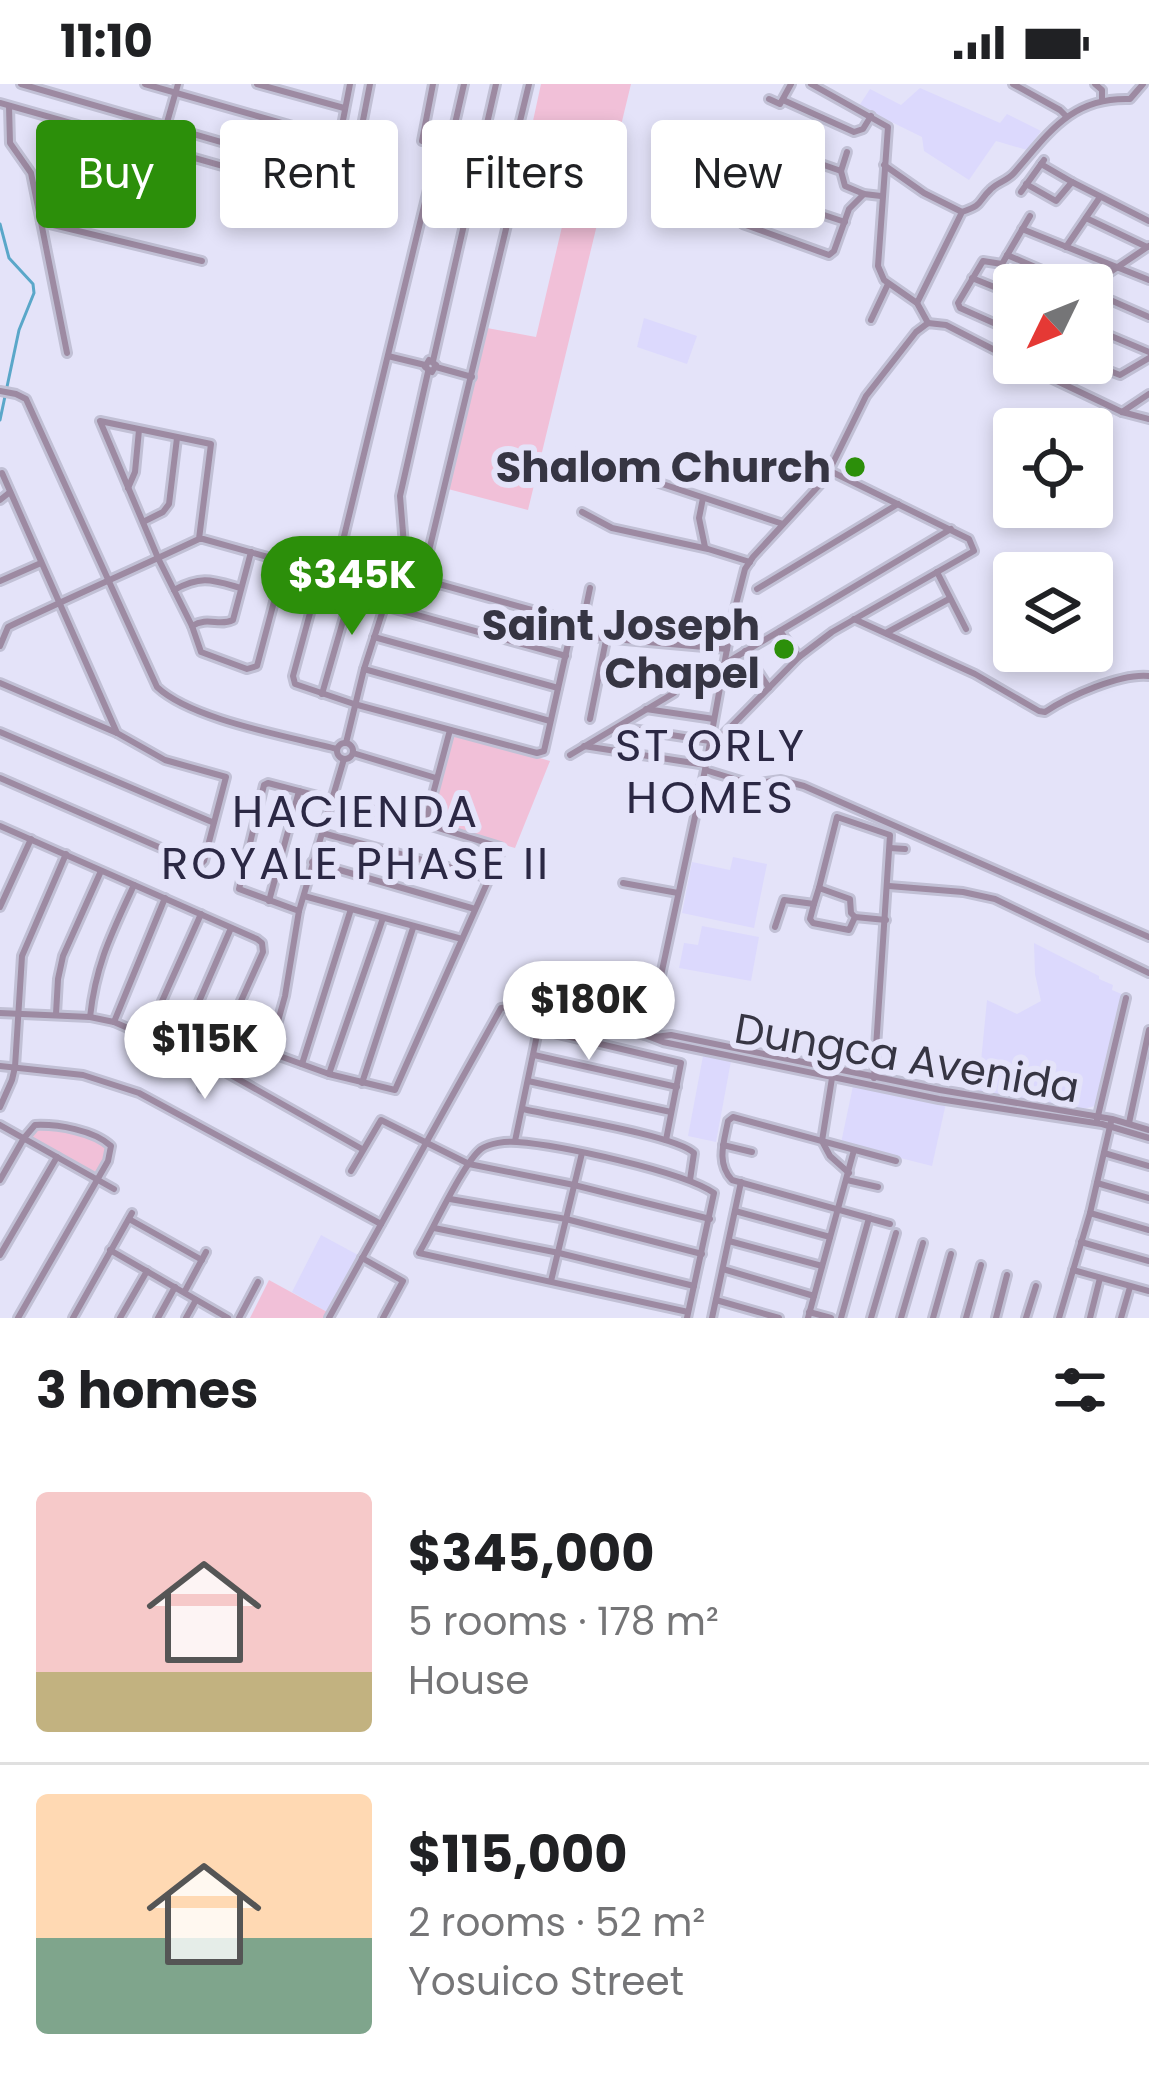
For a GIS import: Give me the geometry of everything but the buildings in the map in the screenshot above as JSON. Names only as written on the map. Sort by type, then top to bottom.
[{"type":"street","points":[[21,84],[145,120]]},
{"type":"street","points":[[145,84],[177,89],[277,120]]},
{"type":"street","points":[[257,84],[344,108]]},
{"type":"street","points":[[342,120],[350,84]]},
{"type":"street","points":[[363,120],[370,84]]},
{"type":"street","points":[[426,120],[433,84]]},
{"type":"street","points":[[456,120],[464,84]]},
{"type":"street","points":[[488,120],[496,84]]},
{"type":"street","points":[[520,120],[529,84]]},
{"type":"street","points":[[769,99],[780,104],[791,84]]},
{"type":"street","points":[[812,84],[889,129],[877,260],[881,276],[917,303],[928,323]]},
{"type":"street","points":[[1013,84],[1066,117]]},
{"type":"street","points":[[1095,84],[1102,90],[1102,99]]},
{"type":"street","points":[[917,303],[962,212],[980,205],[989,190],[1011,177],[1066,117],[1102,99],[1130,99],[1142,84]]},
{"type":"street","points":[[168,120],[177,89]]},
{"type":"street","points":[[783,100],[854,132],[863,129],[871,116]]},
{"type":"street","points":[[36,198],[31,173],[10,143],[3,104],[220,166]]},
{"type":"street","points":[[847,152],[841,171],[844,186],[881,196]]},
{"type":"street","points":[[1072,182],[1056,201],[1023,188],[1042,162],[1149,221]]},
{"type":"street","points":[[825,165],[841,171]]},
{"type":"street","points":[[884,165],[962,212]]},
{"type":"street","points":[[754,228],[829,254],[835,251],[849,208],[864,194]]},
{"type":"street","points":[[1066,247],[1100,197]]},
{"type":"street","points":[[339,557],[422,215]]},
{"type":"street","points":[[825,216],[844,222]]},
{"type":"street","points":[[993,324],[958,306],[983,261],[1000,265],[1030,216]]},
{"type":"street","points":[[1086,218],[1148,247]]},
{"type":"street","points":[[42,228],[68,353]]},
{"type":"street","points":[[66,228],[202,261]]},
{"type":"street","points":[[338,749],[346,743],[404,544],[400,496],[463,228]]},
{"type":"street","points":[[422,580],[507,228]]},
{"type":"street","points":[[1022,229],[1149,280]]},
{"type":"street","points":[[1115,267],[1148,247]]},
{"type":"street","points":[[1007,255],[1028,264]]},
{"type":"street","points":[[972,278],[993,286]]},
{"type":"street","points":[[871,320],[888,284]]},
{"type":"street","points":[[1113,299],[1149,316]]},
{"type":"street","points":[[645,1035],[705,767],[733,616],[749,562],[830,471],[866,396],[916,332],[928,323],[946,326],[993,350]]},
{"type":"street","points":[[1113,338],[1149,355]]},
{"type":"street","points":[[1113,372],[1120,375],[1149,355]]},
{"type":"street","points":[[388,356],[472,377]]},
{"type":"street","points":[[1063,384],[1122,412],[1149,419]]},
{"type":"street","points":[[1,392],[26,399],[151,677],[170,698],[198,712],[338,749]]},
{"type":"street","points":[[1122,412],[1149,394]]},
{"type":"street","points":[[0,646],[8,627],[107,580],[158,558],[199,539],[282,561],[285,568],[257,666],[248,669],[204,656],[158,558],[99,422],[211,443],[199,539]]},
{"type":"street","points":[[128,488],[135,472],[139,430]]},
{"type":"street","points":[[145,521],[169,504],[177,438]]},
{"type":"street","points":[[599,463],[783,524]]},
{"type":"street","points":[[709,745],[799,657],[854,619],[974,551],[969,539],[951,529],[830,471]]},
{"type":"street","points":[[2,473],[117,733]]},
{"type":"street","points":[[0,500],[10,492]]},
{"type":"street","points":[[703,498],[698,518],[705,548]]},
{"type":"street","points":[[757,590],[898,504]]},
{"type":"street","points":[[582,512],[612,528],[749,562]]},
{"type":"street","points":[[700,679],[951,529]]},
{"type":"street","points":[[192,626],[204,620],[231,622],[251,552]]},
{"type":"street","points":[[328,557],[339,557],[568,620],[566,656],[544,751],[450,730],[296,684],[293,676],[323,565],[328,557]]},
{"type":"street","points":[[322,694],[360,562]]},
{"type":"street","points":[[0,581],[40,563]]},
{"type":"street","points":[[937,572],[966,629]]},
{"type":"street","points":[[174,590],[194,579],[241,588]]},
{"type":"street","points":[[590,588],[580,636],[727,649]]},
{"type":"street","points":[[886,633],[950,598]]},
{"type":"street","points":[[384,606],[566,656]]},
{"type":"street","points":[[854,619],[1045,712],[1118,678],[1149,676]]},
{"type":"street","points":[[780,631],[799,657]]},
{"type":"street","points":[[374,637],[558,688]]},
{"type":"street","points":[[590,719],[606,639]]},
{"type":"street","points":[[745,651],[769,688]]},
{"type":"street","points":[[364,669],[550,721]]},
{"type":"street","points":[[0,683],[117,733],[166,760],[224,774],[200,865],[0,778]]},
{"type":"street","points":[[570,755],[674,692]]},
{"type":"street","points":[[645,709],[714,719]]},
{"type":"street","points":[[97,725],[108,711]]},
{"type":"street","points":[[617,726],[709,745]]},
{"type":"street","points":[[425,824],[450,730]]},
{"type":"street","points":[[0,732],[213,823]]},
{"type":"street","points":[[346,743],[353,753]]},
{"type":"street","points":[[584,746],[705,767],[751,784],[781,780],[804,786],[1149,937]]},
{"type":"street","points":[[338,749],[344,759]]},
{"type":"street","points":[[353,753],[436,778]]},
{"type":"street","points":[[299,911],[239,889],[268,782],[299,791],[331,799],[425,824],[500,848],[398,1089],[329,1074],[270,1050],[312,862],[322,833],[331,799],[344,759],[353,753]]},
{"type":"street","points":[[269,901],[299,791]]},
{"type":"street","points":[[854,917],[849,930],[810,919],[839,816],[887,831],[891,838],[874,1087]]},
{"type":"street","points":[[0,826],[257,939],[263,948],[202,1088]]},
{"type":"street","points":[[322,833],[489,878]]},
{"type":"street","points":[[0,908],[31,839]]},
{"type":"street","points":[[890,848],[905,849]]},
{"type":"street","points":[[0,1107],[15,1067],[22,956],[66,854]]},
{"type":"street","points":[[312,862],[475,909]]},
{"type":"street","points":[[56,1014],[63,956],[101,870]]},
{"type":"street","points":[[623,883],[678,893]]},
{"type":"street","points":[[90,1017],[100,959],[135,885]]},
{"type":"street","points":[[888,886],[963,892],[1006,903],[1149,973]]},
{"type":"street","points":[[819,888],[850,899],[854,917]]},
{"type":"street","points":[[304,896],[462,939]]},
{"type":"street","points":[[114,1022],[166,898]]},
{"type":"street","points":[[775,927],[785,899],[814,904]]},
{"type":"street","points":[[302,1064],[351,909]]},
{"type":"street","points":[[146,1037],[201,914]]},
{"type":"street","points":[[854,917],[886,920]]},
{"type":"street","points":[[329,1074],[382,919]]},
{"type":"street","points":[[178,1050],[231,928]]},
{"type":"street","points":[[362,1083],[413,928]]},
{"type":"street","points":[[1096,1120],[1126,998]]},
{"type":"street","name":"Dungca Avenida","points":[[427,1143],[497,1011],[505,1006],[656,1037],[671,1035],[874,1087],[1096,1120]]},
{"type":"street","points":[[0,1012],[114,1022],[213,1066],[362,1149]]},
{"type":"street","points":[[1130,1124],[1149,1030]]},
{"type":"street","points":[[514,1142],[537,1035],[544,1031],[681,1063],[665,1140]]},
{"type":"street","points":[[534,1055],[677,1087]]},
{"type":"street","points":[[0,1066],[103,1079],[140,1093],[381,1224]]},
{"type":"street","points":[[832,1073],[822,1141],[848,1176],[878,1187]]},
{"type":"street","name":"Dungca Avenida","points":[[832,1073],[874,1077],[1149,1134]]},
{"type":"street","points":[[528,1081],[671,1112]]},
{"type":"street","points":[[521,1109],[665,1140],[694,1151],[690,1180]]},
{"type":"street","points":[[890,1224],[732,1180],[722,1161],[723,1145],[728,1120],[733,1117],[896,1161]]},
{"type":"street","points":[[350,1171],[380,1119],[469,1164],[710,1219]]},
{"type":"street","points":[[1059,1318],[1111,1123]]},
{"type":"street","name":"Dungca Avenida","points":[[1111,1123],[1130,1124],[1149,1134]]},
{"type":"street","points":[[0,1180],[31,1128],[42,1124],[108,1142],[112,1151],[18,1318]]},
{"type":"street","points":[[0,1125],[114,1190]]},
{"type":"street","points":[[514,1142],[690,1180],[714,1193],[688,1315],[419,1253],[469,1164],[482,1149],[514,1142]]},
{"type":"street","points":[[329,1318],[427,1143]]},
{"type":"street","points":[[723,1145],[752,1152]]},
{"type":"street","points":[[831,1318],[809,1315],[854,1150]]},
{"type":"street","points":[[551,1281],[582,1153]]},
{"type":"street","points":[[1104,1153],[1149,1166]]},
{"type":"street","points":[[0,1255],[57,1157]]},
{"type":"street","points":[[712,1318],[742,1182]]},
{"type":"street","points":[[1097,1183],[1149,1198]]},
{"type":"street","points":[[450,1199],[566,1219],[702,1254]]},
{"type":"street","points":[[735,1211],[830,1238]]},
{"type":"street","points":[[1090,1213],[1149,1229]]},
{"type":"street","points":[[73,1318],[131,1216],[204,1256],[184,1292]]},
{"type":"street","points":[[842,1318],[869,1218]]},
{"type":"street","points":[[434,1228],[559,1252],[695,1286]]},
{"type":"street","points":[[872,1318],[896,1233]]},
{"type":"street","points":[[729,1241],[822,1266]]},
{"type":"street","points":[[1081,1242],[1149,1261]]},
{"type":"street","points":[[901,1318],[923,1243]]},
{"type":"street","points":[[110,1250],[228,1318]]},
{"type":"street","points":[[933,1318],[951,1254]]},
{"type":"street","points":[[362,1258],[403,1281],[382,1318]]},
{"type":"street","points":[[966,1318],[981,1265]]},
{"type":"street","points":[[723,1269],[814,1296]]},
{"type":"street","points":[[1073,1270],[1149,1291]]},
{"type":"street","points":[[120,1318],[147,1271]]},
{"type":"street","points":[[996,1318],[1007,1275]]},
{"type":"street","points":[[1090,1318],[1100,1278]]},
{"type":"street","points":[[238,1318],[258,1282]]},
{"type":"street","points":[[1027,1318],[1036,1286]]},
{"type":"street","points":[[1121,1318],[1130,1286]]},
{"type":"street","points":[[158,1318],[175,1287]]},
{"type":"street","points":[[187,1318],[197,1299]]},
{"type":"street","points":[[716,1300],[779,1318]]},
{"type":"street","points":[[640,1318],[644,1302]]},
{"type":"shaded area","points":[[541,84],[631,84],[622,120],[533,120]]},
{"type":"shaded area","points":[[920,88],[1000,123],[1007,114],[1041,131],[1027,150],[996,141],[969,180],[924,151],[922,137],[859,106],[870,89],[901,105]]},
{"type":"shaded area","points":[[562,228],[596,228],[528,510],[448,489],[487,328],[536,337]]},
{"type":"shaded area","points":[[644,318],[697,336],[687,364],[637,347]]},
{"type":"shaded area","points":[[449,731],[550,761],[515,848],[424,822]]},
{"type":"shaded area","points":[[733,857],[767,864],[754,928],[682,913],[692,862],[730,870]]},
{"type":"shaded area","points":[[702,926],[759,937],[751,981],[679,968],[684,943],[698,945]]},
{"type":"shaded area","points":[[1034,943],[1099,976],[1124,995],[1095,1106],[1083,1109],[978,1092],[987,1000],[1017,1014],[1041,1001]]},
{"type":"shaded area","points":[[703,1056],[731,1061],[716,1142],[688,1136]]},
{"type":"shaded area","points":[[853,1086],[946,1103],[932,1166],[841,1143]]},
{"type":"shaded area","points":[[38,1128],[105,1142],[103,1163],[94,1172],[28,1137]]},
{"type":"shaded area","points":[[321,1235],[358,1255],[329,1313],[292,1292]]},
{"type":"shaded area","points":[[269,1280],[329,1313],[326,1318],[250,1318]]},
{"type":"waterway","points":[[0,224],[9,258],[33,284],[34,293],[19,330],[0,420]]},
{"type":"tunnel","points":[[674,693],[699,679]]},
{"type":"place","name":"Shalom Church","points":[[855,467]]},
{"type":"place","name":"Saint Joseph Chapel","points":[[784,649]]},
{"type":"district","name":"ST ORLY HOMES","points":[[711,771]]},
{"type":"district","name":"HACIENDA ROYALE PHASE II","points":[[356,837]]}]
